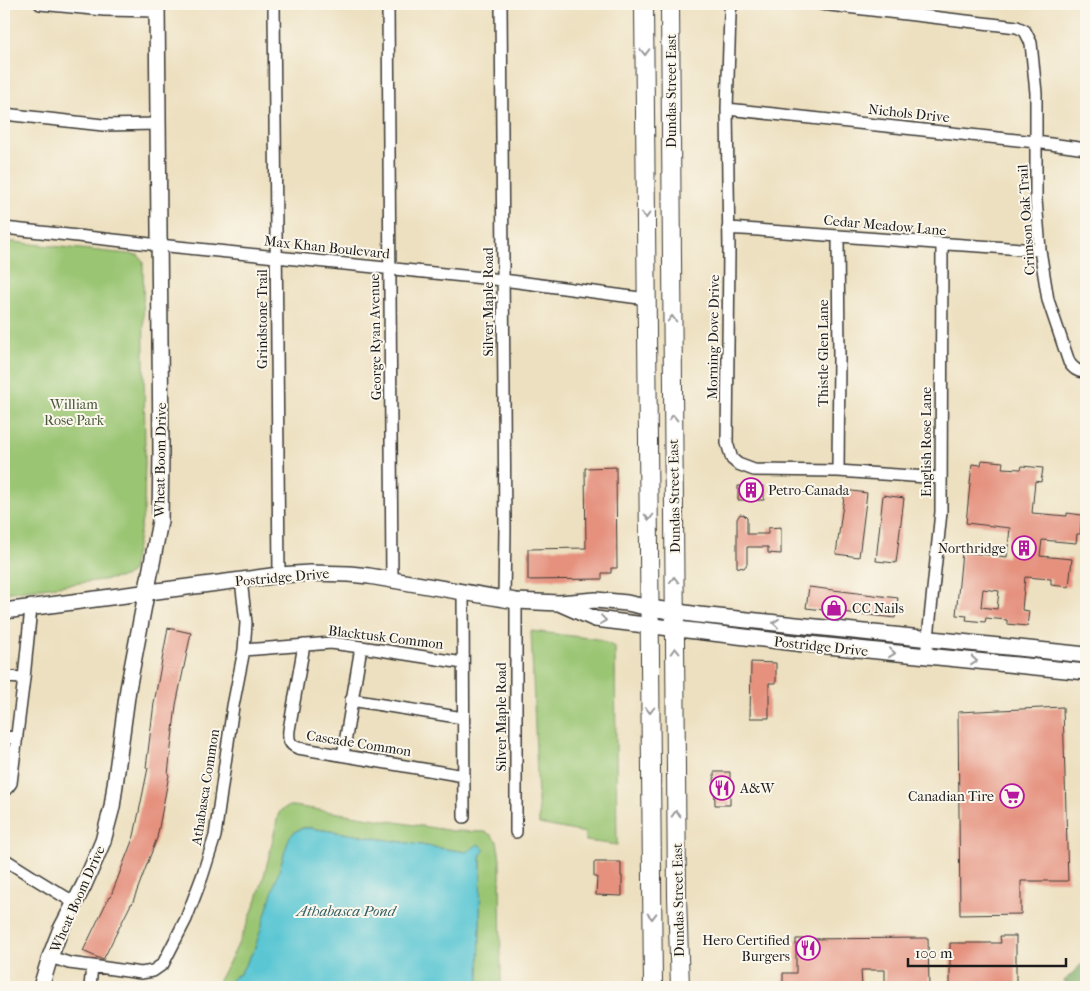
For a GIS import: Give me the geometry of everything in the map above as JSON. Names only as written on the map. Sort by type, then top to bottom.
[{"type":"main road","name":"Dundas Street East","points":[[644,4],[653,987]]},
{"type":"main road","name":"Dundas Street East","points":[[670,4],[677,897],[680,987]]},
{"type":"street","points":[[40,4],[104,10],[157,7]]},
{"type":"street","name":"Grindstone Trail","points":[[274,4],[279,575]]},
{"type":"street","name":"George Ryan Avenue","points":[[388,4],[392,580]]},
{"type":"street","name":"Silver Maple Road","points":[[501,4],[505,519],[510,600],[516,832]]},
{"type":"street","name":"Morning Dove Drive","points":[[733,4],[730,10],[727,109],[729,252],[727,443],[732,459],[738,464],[754,470],[838,471],[941,478]]},
{"type":"street","points":[[821,4],[1017,27],[1024,30],[1028,34],[1031,43],[1036,93],[1036,142]]},
{"type":"street","name":"Wheat Boom Drive","points":[[41,987],[60,931],[95,860],[108,822],[115,789],[128,689],[160,521],[157,7]]},
{"type":"street","name":"Nichols Drive","points":[[727,109],[1086,149]]},
{"type":"street","points":[[4,114],[103,125],[158,124]]},
{"type":"street","name":"Crimson Oak Trail","points":[[1036,142],[1036,200],[1040,250],[1048,300],[1069,362],[1073,368],[1086,372]]},
{"type":"street","name":"Max Khan Boulevard","points":[[4,228],[503,280],[647,299]]},
{"type":"street","name":"Cedar Meadow Lane","points":[[728,228],[1040,250]]},
{"type":"street","name":"Thistle Glen Lane","points":[[838,236],[838,471]]},
{"type":"street","name":"English Rose Lane","points":[[926,657],[941,512],[942,244]]},
{"type":"street","name":"Postridge Drive","points":[[4,611],[279,575],[331,572],[369,576],[510,600],[559,604],[596,600],[628,603],[699,615],[1086,655]]},
{"type":"street","name":"Athabasca Common","points":[[50,957],[68,963],[141,973],[153,972],[163,964],[186,919],[215,836],[233,706],[244,650],[246,623],[241,580]]},
{"type":"street","points":[[463,592],[464,817]]},
{"type":"street","name":"Postridge Drive","points":[[559,604],[595,619],[926,657],[1086,672]]},
{"type":"street","points":[[4,791],[11,783],[31,608]]},
{"type":"street","name":"Blacktusk Common","points":[[244,650],[331,643],[463,663]]},
{"type":"street","name":"Cascade Common","points":[[304,645],[290,716],[288,738],[293,746],[464,776]]},
{"type":"street","points":[[343,755],[361,647]]},
{"type":"street","points":[[4,677],[24,678]]},
{"type":"street","points":[[351,700],[463,718]]},
{"type":"street","points":[[4,737],[17,738]]},
{"type":"street","points":[[4,859],[75,903]]},
{"type":"street","points":[[90,987],[92,966]]},
{"type":"green space","name":"William Rose Park","points":[[4,241],[138,255],[143,261],[144,510],[132,571],[125,577],[4,593]]},
{"type":"green space","points":[[531,631],[597,639],[615,647],[617,845],[586,841],[585,833],[539,824]]},
{"type":"green space","points":[[294,806],[453,831],[486,832],[497,841],[500,859],[501,987],[479,987],[481,854],[485,850],[466,852],[303,828],[297,830],[255,948],[240,974],[234,977],[233,987],[215,987],[247,925],[257,899],[278,815],[281,810]]},
{"type":"green space","points":[[1086,960],[1086,987],[1063,982]]},
{"type":"water","name":"Athabasca Pond","points":[[303,828],[466,852],[479,844],[485,850],[481,854],[479,987],[233,987],[231,980],[240,974],[255,948],[289,838],[292,834]]},
{"type":"building","name":"Northridge","points":[[982,460],[1003,462],[1002,468],[1021,469],[1022,466],[1043,468],[1041,482],[1035,481],[1032,513],[1067,516],[1067,513],[1082,515],[1080,534],[1077,534],[1076,543],[1042,540],[1040,556],[1072,559],[1069,587],[1051,585],[1051,579],[1025,577],[1022,610],[1029,611],[1027,626],[1007,624],[1007,620],[986,618],[985,622],[966,620],[967,616],[956,615],[962,552],[1007,557],[1010,528],[966,523],[972,464],[981,465]],"holes":[[[983,589],[999,591],[997,609],[981,607]]]},
{"type":"building","points":[[616,467],[617,568],[611,568],[611,573],[602,573],[602,579],[528,580],[528,549],[586,548],[585,468]]},
{"type":"building","name":"Petro-Canada","points":[[738,486],[764,486],[764,500],[738,500]]},
{"type":"building","points":[[845,490],[867,493],[859,557],[836,554]]},
{"type":"building","points":[[883,495],[904,498],[896,563],[876,561]]},
{"type":"building","name":"Petro-Canada","points":[[740,514],[747,518],[747,534],[768,534],[768,528],[781,527],[781,554],[768,553],[768,547],[747,547],[747,564],[744,568],[737,567],[737,519]]},
{"type":"building","points":[[809,587],[898,598],[895,618],[806,608]]},
{"type":"building","points":[[168,628],[191,633],[176,705],[169,775],[157,838],[132,904],[103,960],[83,951],[110,898],[134,836],[148,768],[146,768],[154,703]]},
{"type":"building","points":[[751,662],[776,663],[776,683],[769,683],[769,718],[750,718]]},
{"type":"building","name":"Canadian Tire","points":[[1063,707],[1068,881],[1021,881],[1021,914],[960,915],[958,712]]},
{"type":"building","name":"A&W","points":[[714,772],[730,772],[730,805],[715,805]]},
{"type":"building","points":[[594,862],[621,862],[622,896],[596,895],[597,877],[594,877]]},
{"type":"building","points":[[1000,936],[1016,936],[1016,987],[950,987],[950,943],[1001,943]]},
{"type":"building","points":[[928,938],[929,987],[885,987],[885,970],[861,970],[862,987],[783,987],[783,973],[796,973],[796,939]]},
{"type":"place","name":"Petro-Canada","points":[[751,490]]},
{"type":"place","name":"Northridge","points":[[1024,548]]},
{"type":"place","name":"CC Nails","points":[[834,608]]},
{"type":"place","name":"A&W","points":[[722,788]]},
{"type":"place","name":"Canadian Tire","points":[[1012,796]]},
{"type":"place","name":"Hero Certified Burgers","points":[[808,948]]}]
